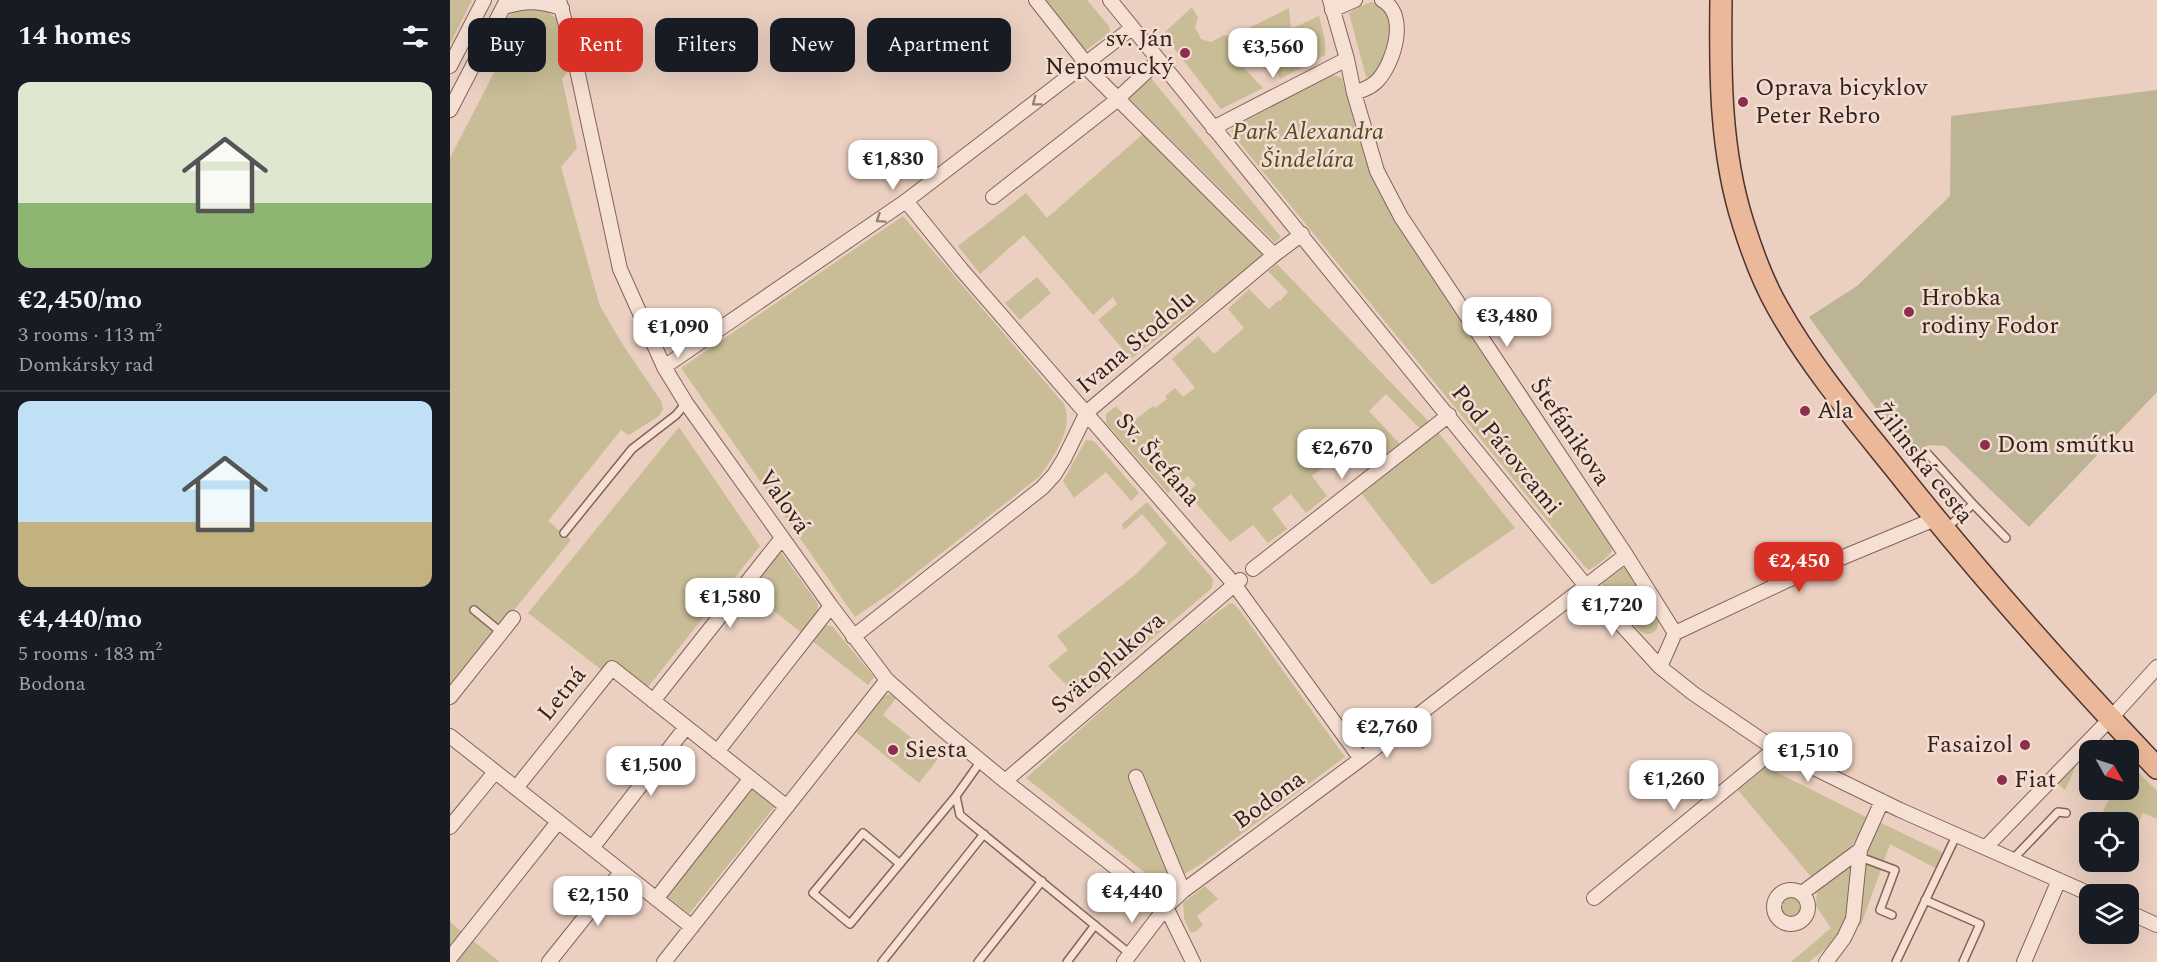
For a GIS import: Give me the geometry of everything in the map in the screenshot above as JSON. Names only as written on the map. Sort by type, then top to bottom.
[{"type":"main road","name":"Žilinská cesta","points":[[1721,0],[1720,75],[1727,145],[1742,222],[1761,274],[1777,307],[1829,383],[1939,525],[2032,634],[2157,768]]},
{"type":"street","points":[[450,66],[484,0]]},
{"type":"street","points":[[1036,0],[1081,57],[1085,66],[1274,255]]},
{"type":"street","name":"Pod Párovcami","points":[[1110,0],[1586,586],[1660,667],[1775,749],[1882,801],[2079,889]]},
{"type":"street","name":"Štefánikova","points":[[1355,0],[1331,5],[1377,171],[1401,217],[1626,555],[1675,633]]},
{"type":"street","points":[[1354,93],[1377,82],[1385,71],[1395,44],[1396,20],[1391,9],[1382,0]]},
{"type":"street","points":[[450,110],[506,3],[541,1],[560,4]]},
{"type":"street","name":"Valová","points":[[560,4],[620,269],[664,367],[686,404],[887,680],[1005,781],[1166,907]]},
{"type":"street","points":[[664,367],[906,201],[1132,28]]},
{"type":"street","points":[[1213,128],[1347,59]]},
{"type":"street","points":[[993,197],[1118,99],[1159,60]]},
{"type":"street","name":"Sv. Štefana","points":[[906,201],[961,269],[1237,582],[1361,759]]},
{"type":"street","name":"Ivana Stodolu","points":[[853,636],[1042,488],[1064,459],[1087,412],[1302,234]]},
{"type":"street","points":[[1253,569],[1449,415]]},
{"type":"street","points":[[1660,667],[1675,633],[1788,580],[1939,525]]},
{"type":"street","points":[[653,701],[782,538]]},
{"type":"street","name":"Bodona","points":[[1127,958],[1166,907],[1183,891],[1361,759],[1626,555]]},
{"type":"street","name":"Svätoplukova","points":[[1005,781],[1237,582]]},
{"type":"street","points":[[717,752],[831,606]]},
{"type":"street","points":[[450,697],[513,618]]},
{"type":"street","points":[[1986,847],[2157,667]]},
{"type":"street","name":"Letná","points":[[516,788],[612,668],[787,807]]},
{"type":"street","points":[[664,962],[887,680]]},
{"type":"street","points":[[592,848],[686,727]]},
{"type":"street","points":[[450,736],[692,927]]},
{"type":"street","points":[[1594,898],[1775,749]]},
{"type":"street","points":[[450,827],[495,772]]},
{"type":"street","points":[[1136,777],[1183,891]]},
{"type":"street","points":[[656,899],[751,778]]},
{"type":"street","points":[[1826,962],[1844,938],[1853,919],[1860,853],[1882,801]]},
{"type":"street","points":[[450,958],[558,822]]},
{"type":"street","points":[[1802,893],[1860,853]]},
{"type":"street","points":[[549,962],[621,872]]},
{"type":"street","points":[[2024,962],[2059,880]]},
{"type":"street","points":[[1166,907],[1190,961]]},
{"type":"street","points":[[2139,917],[2157,925]]},
{"type":"lane","points":[[564,532],[632,449],[686,404]]},
{"type":"lane","points":[[1928,454],[2006,538]]},
{"type":"lane","points":[[1939,525],[1973,504]]},
{"type":"lane","points":[[474,610],[502,633]]},
{"type":"lane","points":[[900,864],[863,833],[813,893],[850,924],[900,864],[956,796],[981,761]]},
{"type":"lane","points":[[956,796],[960,815],[1095,925],[1127,958]]},
{"type":"lane","points":[[2013,859],[2058,812],[2066,813]]},
{"type":"lane","points":[[882,962],[984,834]]},
{"type":"lane","points":[[1896,962],[1957,834]]},
{"type":"lane","points":[[1860,853],[1895,870],[1880,910],[1892,915]]},
{"type":"lane","points":[[978,962],[1042,881]]},
{"type":"lane","points":[[1925,900],[1980,924],[1963,962]]},
{"type":"lane","points":[[1067,962],[1095,925]]},
{"type":"green space","points":[[450,0],[472,0],[450,44]]},
{"type":"green space","points":[[1041,0],[1087,0],[1109,26],[1110,31],[1085,51]]},
{"type":"green space","points":[[1371,2],[1382,5],[1390,32],[1389,45],[1382,66],[1371,78],[1366,77],[1349,13]]},
{"type":"green space","points":[[534,7],[545,10],[556,18],[558,72],[568,72],[562,79],[577,148],[561,167],[600,306],[661,401],[663,409],[659,416],[629,435],[621,430],[548,521],[571,540],[450,689],[450,158],[494,72],[546,72],[546,18],[506,18],[516,10]]},
{"type":"green space","points":[[1192,7],[1198,18],[1195,27],[1201,39],[1211,42],[1224,35],[1231,37],[1289,8],[1291,29],[1319,16],[1325,40],[1325,55],[1280,79],[1275,67],[1284,38],[1282,33],[1245,53],[1242,66],[1263,88],[1221,109],[1163,34]]},
{"type":"green space","name":"Park Alexandra Šindelára","points":[[1332,74],[1342,78],[1373,180],[1398,226],[1611,546],[1610,554],[1589,570],[1231,131],[1237,124]]},
{"type":"green space","points":[[1151,78],[1281,237],[1275,243],[1129,98]]},
{"type":"green space","points":[[1144,133],[1266,254],[1131,359],[1098,320],[1117,304],[1113,297],[1093,315],[1024,235],[980,274],[958,246],[1026,193],[1047,218]]},
{"type":"green space","points":[[903,216],[1064,404],[1066,423],[1061,442],[1040,476],[893,591],[855,617],[681,368]]},
{"type":"green space","points":[[1277,264],[1429,422],[1420,429],[1386,394],[1369,411],[1401,445],[1371,463],[1355,444],[1312,476],[1327,496],[1306,513],[1291,494],[1272,509],[1287,529],[1268,543],[1253,525],[1230,542],[1187,493],[1196,485],[1188,476],[1168,493],[1106,423],[1106,414],[1116,406],[1131,423],[1153,406],[1155,408],[1167,399],[1165,396],[1175,388],[1183,397],[1195,388],[1172,359],[1198,336],[1214,354],[1244,328],[1228,309],[1249,289],[1269,309],[1280,301],[1288,292],[1268,271]]},
{"type":"green space","points":[[1037,277],[1051,293],[1020,320],[1005,303]]},
{"type":"green space","points":[[679,427],[760,546],[648,687],[613,659],[603,671],[528,613]]},
{"type":"green space","points":[[1438,432],[1515,528],[1432,585],[1362,494]]},
{"type":"green space","points":[[1086,440],[1094,441],[1139,493],[1131,501],[1106,472],[1074,498],[1063,481]]},
{"type":"green space","points":[[1147,502],[1213,579],[1212,588],[1086,695],[1079,688],[1073,692],[1048,666],[1068,650],[1057,636],[1135,575],[1167,543],[1142,514],[1124,530],[1122,524]]},
{"type":"green space","points":[[780,551],[818,604],[817,616],[803,634],[749,591]]},
{"type":"green space","points":[[1622,568],[1628,571],[1658,617],[1657,629],[1653,633],[1641,632],[1602,587],[1603,583]]},
{"type":"green space","points":[[1230,603],[1241,612],[1345,757],[1201,864],[1173,881],[1155,880],[1026,778],[1176,644]]},
{"type":"green space","points":[[823,625],[832,626],[874,677],[868,685],[811,640]]},
{"type":"green space","points":[[888,694],[896,698],[883,715],[938,759],[919,783],[856,732],[882,698]]},
{"type":"green space","points":[[2077,764],[2065,790],[2057,783]]},
{"type":"green space","points":[[1766,767],[1868,818],[1852,846],[1812,878],[1738,790]]},
{"type":"green space","points":[[2139,773],[2157,791],[2157,819],[2143,813],[2139,822],[2139,812],[2103,812],[2109,800],[2139,800]]},
{"type":"green space","points":[[751,786],[776,805],[689,914],[665,895]]},
{"type":"green space","points":[[1879,822],[1944,853],[1937,869],[1890,844],[1861,925],[1856,923],[1869,843]]},
{"type":"green space","points":[[1858,856],[1850,918],[1838,939],[1809,962],[1791,962],[1831,928],[1816,906],[1817,889]]},
{"type":"green space","points":[[1205,886],[1218,899],[1197,916],[1203,925],[1195,932],[1190,932],[1184,918],[1183,903]]},
{"type":"green space","points":[[1793,897],[1801,900],[1804,908],[1801,916],[1793,919],[1785,916],[1782,908],[1785,900]]},
{"type":"green space","points":[[450,922],[462,932],[450,947]]},
{"type":"green space","points":[[472,940],[500,962],[454,962]]},
{"type":"shaded area","points":[[2157,90],[2157,392],[2029,527],[1945,446],[1928,445],[1913,459],[1809,317],[1857,286],[1950,196],[1951,116]]},
{"type":"place","name":"sv. Ján Nepomucký","points":[[1185,53]]},
{"type":"place","name":"Oprava bicyklov Peter Rebro","points":[[1743,102]]},
{"type":"place","name":"Hrobka rodiny Fodor","points":[[1909,312]]},
{"type":"place","name":"Ala","points":[[1805,411]]},
{"type":"place","name":"Dom smútku","points":[[1985,445]]},
{"type":"place","name":"Fasaizol","points":[[2025,745]]},
{"type":"place","name":"Siesta","points":[[893,750]]},
{"type":"place","name":"Fiat","points":[[2002,780]]}]
